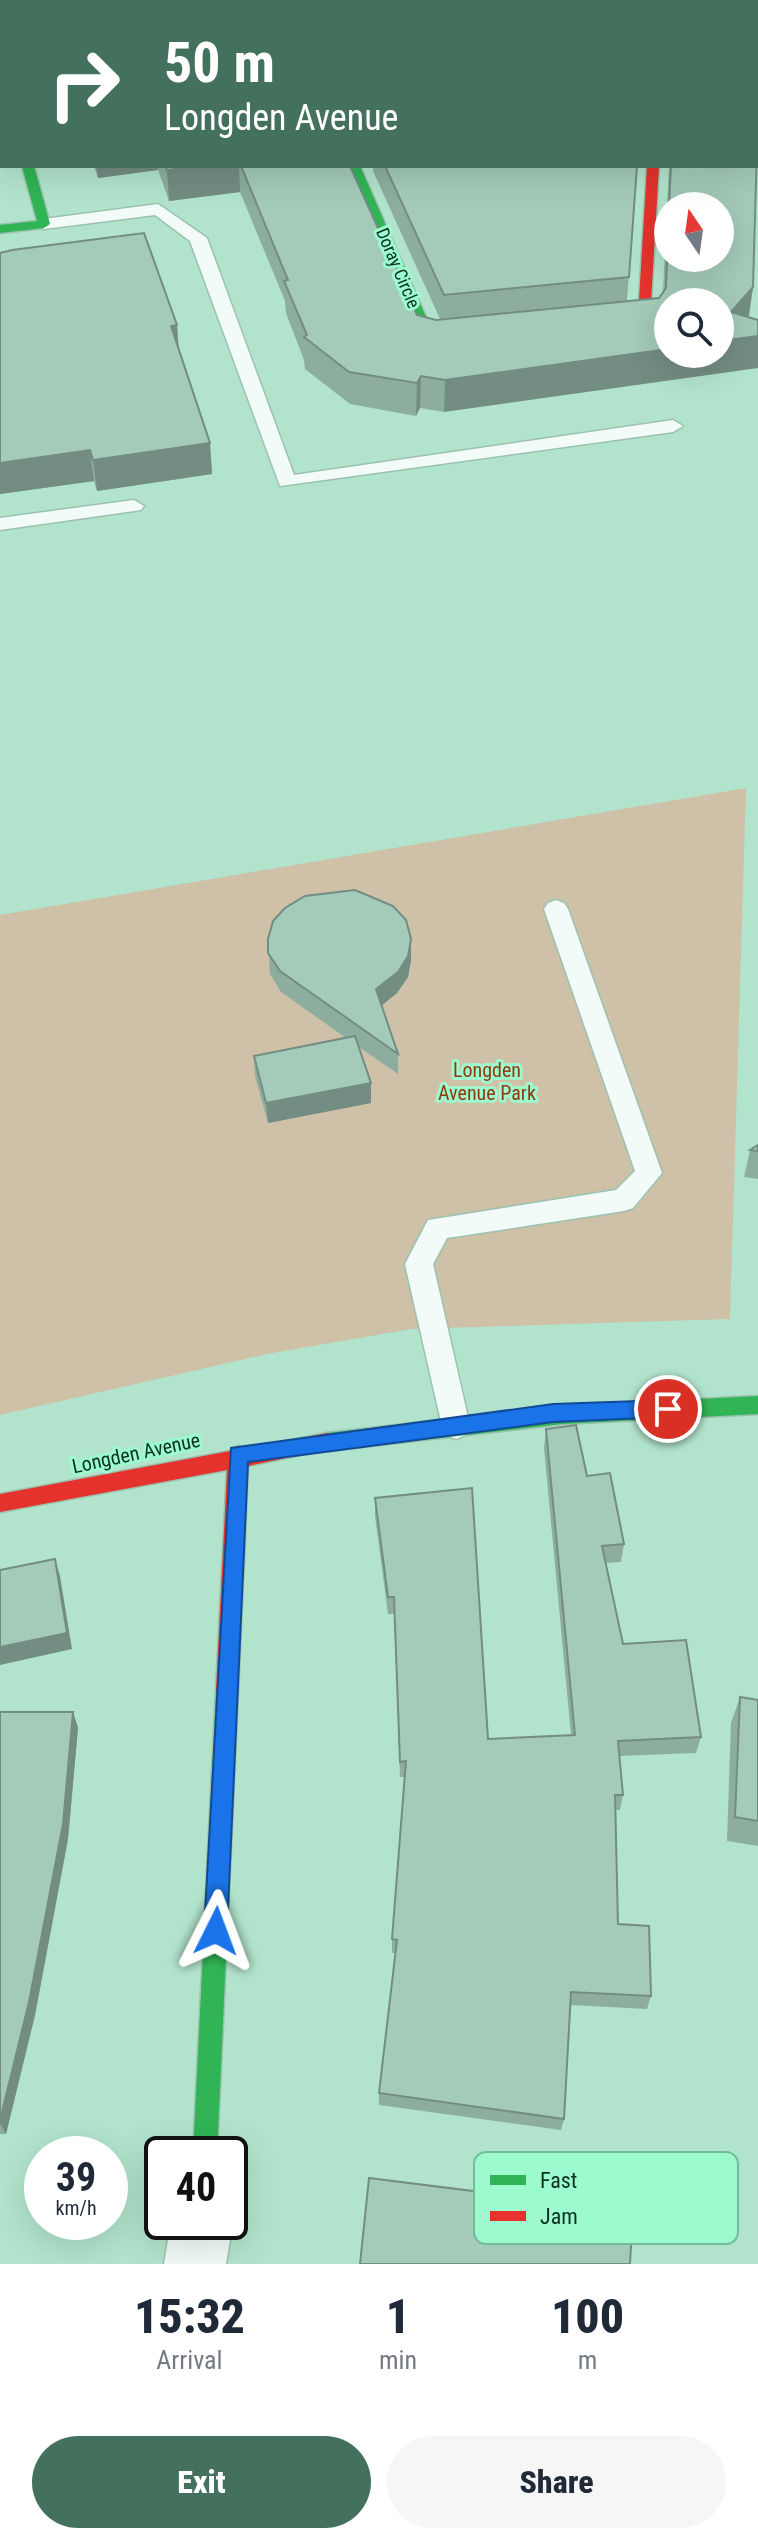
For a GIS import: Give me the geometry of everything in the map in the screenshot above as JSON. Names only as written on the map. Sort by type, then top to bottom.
[{"type":"street","points":[[0,229],[44,224],[29,168]]},
{"type":"street","name":"Doray Circle","points":[[355,168],[428,337],[435,340],[482,336]]},
{"type":"street","points":[[590,327],[644,320],[653,168]]},
{"type":"street","name":"Longden Avenue","points":[[0,1503],[238,1455],[553,1413],[758,1405]]},
{"type":"street","points":[[206,2136],[238,1455]]},
{"type":"street","points":[[195,2264],[199,2240]]},
{"type":"lane","points":[[44,224],[158,209],[198,238],[287,482],[673,426]]},
{"type":"lane","points":[[0,524],[134,506]]},
{"type":"lane","points":[[456,1426],[419,1264],[438,1228],[624,1200],[649,1173],[556,909]]},
{"type":"green space","name":"Longden Avenue Park","points":[[746,788],[730,1319],[411,1329],[267,1354],[0,1415],[0,915]]},
{"type":"building","points":[[242,168],[351,168],[417,315],[436,320],[654,298],[654,351],[445,380],[421,376],[417,383],[349,372],[304,337],[307,335],[284,281],[288,280]]},
{"type":"building","points":[[386,168],[637,168],[629,277],[444,295]]},
{"type":"building","points":[[671,168],[756,168],[753,287],[734,309],[734,288],[666,288],[667,272],[734,272],[734,192],[670,192]]},
{"type":"building","points":[[144,233],[177,325],[171,326],[210,443],[93,460],[90,450],[0,463],[0,253]]},
{"type":"building","points":[[734,313],[758,320],[758,336],[734,339]]},
{"type":"building","points":[[355,890],[393,906],[406,920],[411,939],[408,956],[398,972],[376,989],[398,1054],[280,971],[268,953],[273,921],[285,908],[305,896]]},
{"type":"building","points":[[355,1036],[371,1083],[266,1103],[254,1056]]},
{"type":"building","points":[[576,1425],[587,1476],[610,1473],[624,1544],[602,1546],[623,1644],[686,1640],[701,1737],[618,1741],[623,1795],[615,1795],[618,1924],[649,1926],[651,1996],[571,1992],[564,2119],[379,2093],[397,1940],[392,1939],[406,1761],[400,1762],[394,1597],[388,1597],[375,1498],[472,1488],[488,1739],[575,1735],[546,1429]]},
{"type":"building","points":[[55,1559],[67,1633],[0,1647],[0,1570]]},
{"type":"building","points":[[740,1697],[758,1700],[758,1821],[735,1817]]},
{"type":"building","points":[[0,1712],[73,1712],[63,1824],[29,2002],[0,2120]]},
{"type":"building","points":[[369,2178],[474,2191],[474,2244],[631,2244],[630,2264],[360,2264]]},
{"type":"traffic: fast","points":[[0,229],[44,224],[29,168]]},
{"type":"traffic: fast","points":[[355,168],[428,337],[463,337]]},
{"type":"traffic: fast","points":[[327,1442],[562,1415],[758,1405]]},
{"type":"traffic: fast","points":[[206,2136],[227,1691]]},
{"type":"traffic: jam","points":[[607,325],[644,320],[653,168]]},
{"type":"traffic: jam","points":[[0,1503],[327,1442]]},
{"type":"traffic: jam","points":[[227,1691],[238,1455]]},
{"type":"route","points":[[216,1931],[238,1455],[553,1413],[668,1409]]}]
